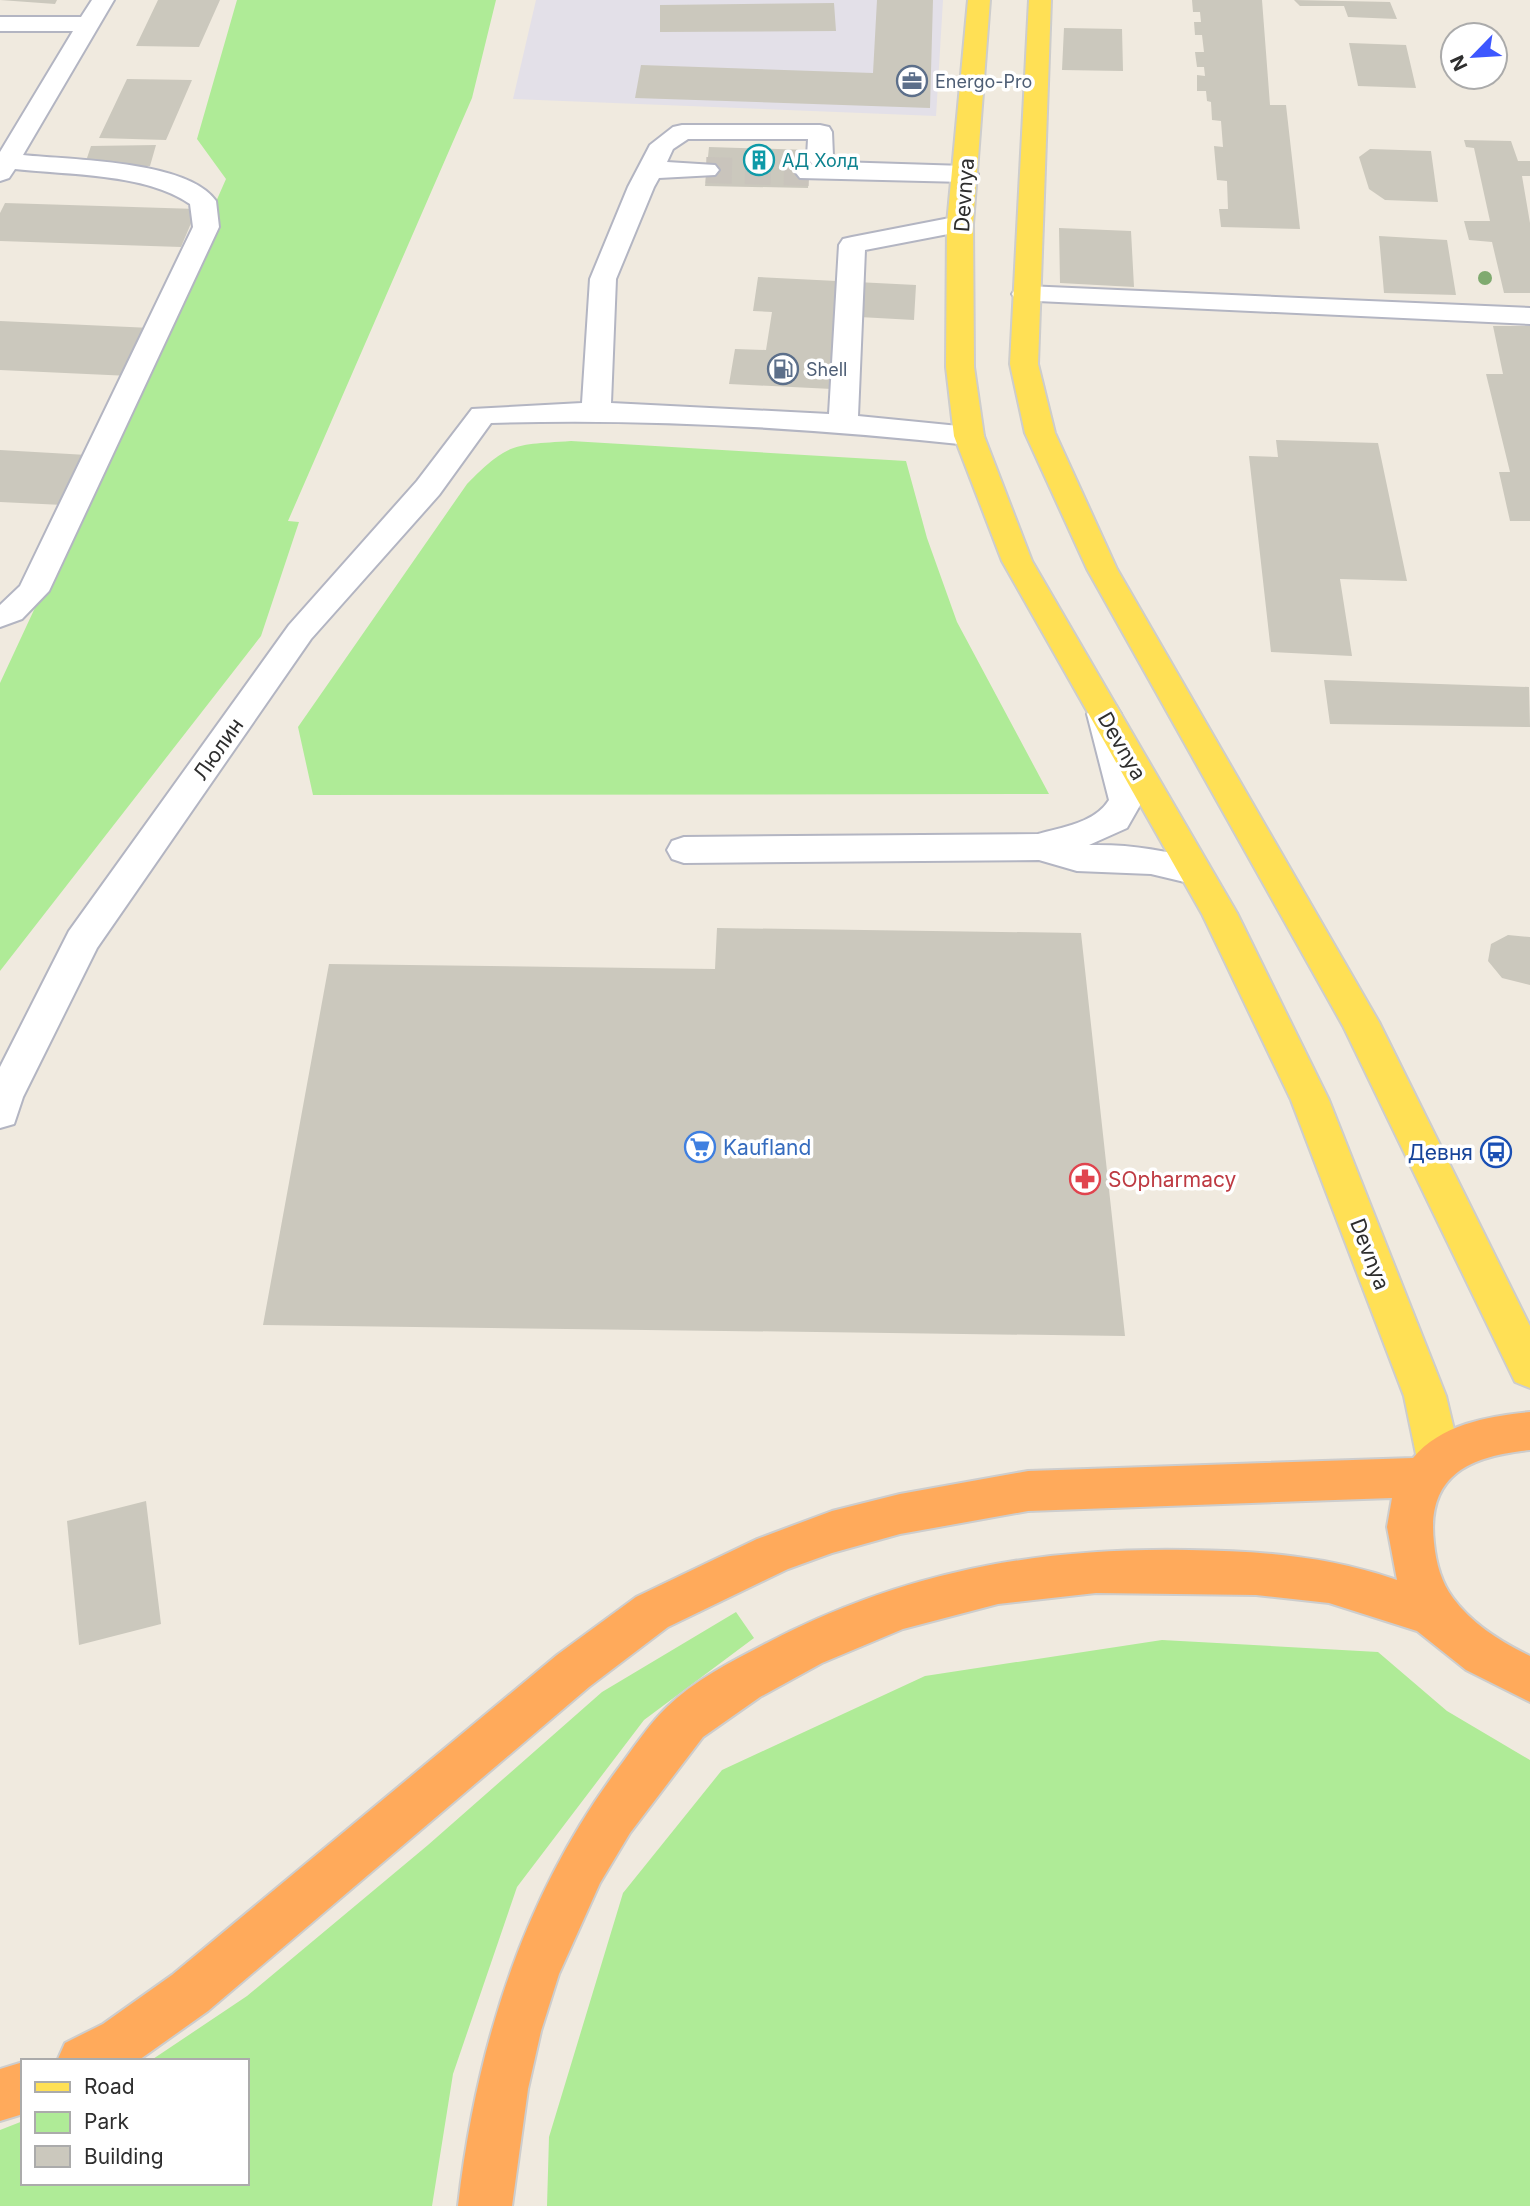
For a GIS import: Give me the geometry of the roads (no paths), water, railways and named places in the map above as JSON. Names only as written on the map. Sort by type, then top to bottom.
[{"type":"highway","points":[[1530,1431],[1503,1432],[1471,1440],[1431,1468],[1409,1506],[1409,1538],[1418,1580],[1442,1619],[1484,1659],[1530,1679]]},
{"type":"highway","points":[[87,2059],[121,2042],[190,1993],[573,1671],[622,1634],[652,1612],[773,1554],[832,1532],[900,1514],[1028,1491],[1431,1468]]},
{"type":"highway","points":[[485,2206],[498,2103],[524,2007],[547,1938],[586,1856],[635,1784],[685,1722],[760,1670],[883,1612],[953,1591],[1032,1576],[1103,1569],[1265,1573],[1345,1585],[1442,1619]]},
{"type":"highway","points":[[0,2095],[21,2089]]},
{"type":"main road","name":"Devnya","points":[[979,0],[960,224],[960,367],[969,436],[1017,561],[1219,914],[1310,1100],[1425,1396],[1431,1468]]},
{"type":"main road","points":[[1040,0],[1024,364],[1040,432],[1102,569],[1360,1022],[1530,1369]]},
{"type":"lane","points":[[0,617],[11,612],[33,591],[206,227],[203,201],[181,186],[145,176],[3,167],[103,0]]},
{"type":"lane","points":[[0,24],[89,24]]},
{"type":"lane","points":[[965,174],[820,171],[820,132],[682,132],[663,145],[603,279],[596,375],[597,411],[843,423],[969,436]]},
{"type":"lane","points":[[651,170],[706,170]]},
{"type":"lane","points":[[843,423],[852,245],[960,224]]},
{"type":"lane","points":[[1026,294],[1530,316]]},
{"type":"lane","name":"Люлин","points":[[0,1113],[4,1097],[82,941],[300,632],[428,488],[482,415],[597,411]]},
{"type":"lane","points":[[1039,847],[1087,832],[1115,819],[1126,800],[1104,714]]},
{"type":"lane","points":[[684,850],[1039,847],[1077,858],[1110,857],[1151,861],[1193,871]]},
{"type":"tunnel","points":[[706,170],[809,173]]},
{"type":"place","name":"Energo-Pro","points":[[912,81]]},
{"type":"place","name":"АД Холд","points":[[759,160]]},
{"type":"place","name":"Shell","points":[[783,369]]},
{"type":"place","name":"Kaufland","points":[[700,1147]]},
{"type":"place","name":"Девня","points":[[1496,1152]]},
{"type":"place","name":"SOpharmacy","points":[[1085,1179]]}]
